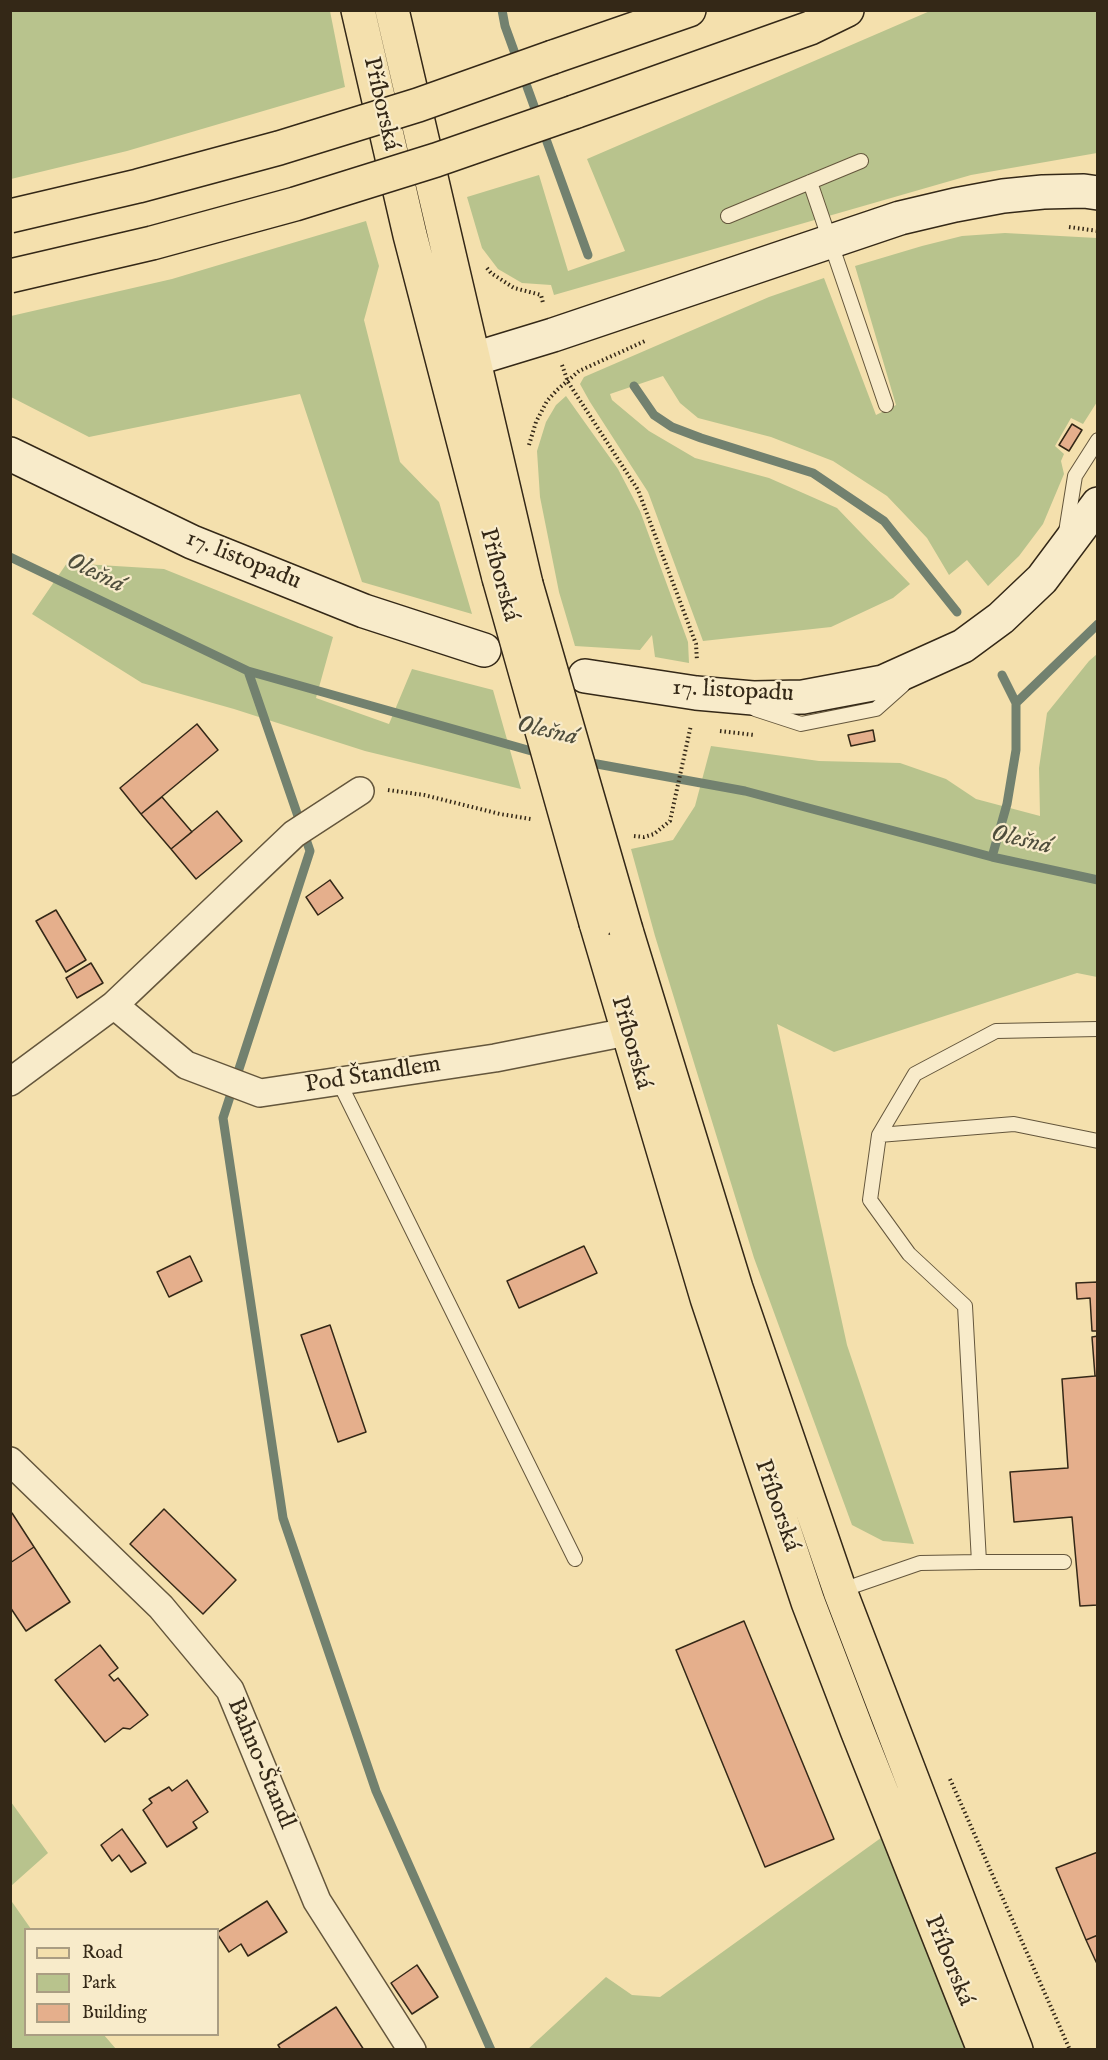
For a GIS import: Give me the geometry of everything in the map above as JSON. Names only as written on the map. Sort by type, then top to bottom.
[{"type":"main road","name":"Příborská","points":[[358,10],[410,235],[458,364]]},
{"type":"main road","name":"Příborská","points":[[392,10],[458,364],[512,581],[641,1030],[706,1298],[824,1596],[1016,2049]]},
{"type":"main road","points":[[10,216],[138,186],[279,148],[418,105],[689,10]]},
{"type":"main road","points":[[10,276],[152,243],[295,204],[436,160],[810,28],[847,10]]},
{"type":"main road","points":[[458,364],[553,335],[900,218],[955,205],[1043,192],[1098,193]]},
{"type":"main road","name":"17. listopadu","points":[[10,454],[192,542],[364,611],[484,650]]},
{"type":"main road","name":"17. listopadu","points":[[585,676],[703,694],[753,698],[803,697],[883,682],[963,646],[1001,618],[1042,579],[1098,504]]},
{"type":"main road","name":"Příborská","points":[[824,1596],[857,1730],[984,2049]]},
{"type":"street","points":[[10,1082],[114,1005],[294,834],[360,791]]},
{"type":"street","name":"Pod Štandlem","points":[[114,1005],[186,1065],[260,1094],[495,1058],[641,1030]]},
{"type":"street","name":"Bahno-Štandl","points":[[10,1461],[161,1607],[230,1690],[317,1901],[412,2049]]},
{"type":"lane","points":[[728,216],[861,161]]},
{"type":"lane","points":[[810,182],[886,405]]},
{"type":"lane","points":[[1063,551],[1075,476],[1098,440]]},
{"type":"lane","points":[[979,1562],[965,1306],[909,1254],[870,1200],[879,1135],[915,1074],[996,1031],[1098,1029]]},
{"type":"lane","points":[[339,1082],[575,1559]]},
{"type":"lane","points":[[879,1135],[1014,1124],[1098,1141]]},
{"type":"lane","points":[[824,1596],[920,1563],[1064,1562]]},
{"type":"path","points":[[1064,226],[1098,231]]},
{"type":"path","points":[[481,260],[491,273],[514,288],[541,295],[568,382],[638,490],[696,644],[703,694],[688,740],[670,821],[654,834],[644,837],[630,836]]},
{"type":"path","points":[[528,446],[536,422],[547,401],[579,371],[651,339]]},
{"type":"path","points":[[360,791],[391,790],[424,795],[500,814],[531,819]]},
{"type":"green space","points":[[10,11],[330,11],[345,87],[127,151],[11,179]]},
{"type":"green space","points":[[930,11],[1097,11],[1097,153],[971,175],[554,295],[551,285],[522,283],[498,269],[482,248],[467,197],[539,175],[568,271],[625,251],[587,159]]},
{"type":"green space","points":[[366,221],[379,266],[364,320],[400,462],[439,502],[472,614],[362,582],[300,394],[89,437],[11,397],[11,316],[172,279]]},
{"type":"green space","points":[[1005,233],[1097,238],[1097,402],[1083,424],[1071,418],[1055,446],[1064,454],[1061,461],[1064,474],[1043,524],[1019,556],[988,586],[967,560],[949,575],[927,538],[887,496],[833,461],[771,437],[698,418],[680,403],[663,376],[610,394],[612,400],[649,431],[695,458],[769,478],[837,508],[910,584],[893,598],[831,627],[703,641],[648,492],[590,402],[580,384],[584,377],[769,297],[824,278],[876,415],[896,405],[855,266],[962,236]]},
{"type":"green space","points":[[566,396],[618,469],[640,511],[688,642],[689,663],[655,657],[652,635],[640,650],[575,646],[559,592],[540,497],[537,451],[546,422],[556,405]]},
{"type":"green space","points":[[67,563],[164,569],[333,637],[316,698],[389,724],[412,669],[493,690],[521,789],[365,751],[234,709],[142,683],[32,614]]},
{"type":"green space","points":[[1097,654],[1097,977],[1077,973],[834,1052],[777,1024],[847,1345],[914,1544],[883,1541],[852,1525],[754,1258],[655,936],[631,849],[673,840],[695,806],[711,746],[819,761],[900,763],[946,779],[976,799],[1040,816],[1039,768],[1047,713]]},
{"type":"green space","points":[[11,1802],[48,1853],[10,1886]]},
{"type":"green space","points":[[885,1835],[969,2050],[527,2050],[606,1977],[632,1995],[660,1997]]},
{"type":"green space","points":[[10,1899],[30,1928],[24,1928],[24,2036],[105,2036],[116,2049],[11,2049]]},
{"type":"building","points":[[1072,424],[1082,430],[1069,451],[1059,445]]},
{"type":"building","points":[[197,724],[218,750],[141,814],[120,788]]},
{"type":"building","points":[[873,730],[875,741],[851,746],[848,735]]},
{"type":"building","points":[[162,797],[192,832],[171,849],[141,814]]},
{"type":"building","points":[[217,811],[242,841],[196,879],[171,849]]},
{"type":"building","points":[[330,880],[343,898],[318,915],[306,897]]},
{"type":"building","points":[[56,910],[86,960],[66,972],[36,921]]},
{"type":"building","points":[[91,963],[103,983],[77,998],[66,978]]},
{"type":"building","points":[[584,1246],[597,1273],[519,1308],[507,1281]]},
{"type":"building","points":[[190,1256],[202,1281],[169,1297],[157,1272]]},
{"type":"building","points":[[1098,1282],[1098,1331],[1092,1331],[1090,1298],[1077,1299],[1076,1283]]},
{"type":"building","points":[[330,1325],[366,1432],[338,1442],[301,1335]]},
{"type":"building","points":[[1098,1336],[1098,1376],[1095,1376],[1092,1337]]},
{"type":"building","points":[[1098,1376],[1098,1605],[1080,1606],[1072,1517],[1014,1522],[1010,1472],[1068,1468],[1062,1379]]},
{"type":"building","points":[[164,1509],[236,1580],[203,1614],[130,1544]]},
{"type":"building","points":[[12,1513],[34,1547],[10,1563],[10,1514]]},
{"type":"building","points":[[34,1547],[70,1602],[26,1631],[10,1607],[10,1563]]},
{"type":"building","points":[[744,1621],[834,1839],[765,1867],[676,1650]]},
{"type":"building","points":[[100,1645],[118,1668],[109,1675],[114,1681],[118,1678],[148,1715],[130,1729],[123,1728],[105,1742],[55,1680]]},
{"type":"building","points":[[187,1780],[208,1812],[193,1822],[197,1828],[167,1847],[143,1810],[152,1803],[149,1799],[169,1787],[172,1791]]},
{"type":"building","points":[[122,1829],[146,1863],[131,1872],[119,1855],[112,1861],[101,1845]]},
{"type":"building","points":[[1098,1852],[1098,1935],[1086,1940],[1056,1868]]},
{"type":"building","points":[[267,1901],[287,1932],[248,1956],[241,1944],[229,1952],[219,1937],[219,1931]]},
{"type":"building","points":[[1098,1935],[1098,1966],[1086,1940]]},
{"type":"building","points":[[417,1965],[438,1997],[412,2014],[391,1983]]},
{"type":"building","points":[[336,2007],[364,2050],[281,2050],[278,2045]]},
{"type":"waterway","points":[[502,10],[505,26],[588,255]]},
{"type":"waterway","points":[[634,386],[654,415],[672,427],[813,473],[884,521],[957,612]]},
{"type":"waterway","name":"Olešná","points":[[10,557],[248,671],[542,754]]},
{"type":"waterway","points":[[1016,703],[1098,624]]},
{"type":"waterway","points":[[248,671],[310,851],[223,1118],[283,1518],[376,1791],[491,2050]]},
{"type":"waterway","points":[[992,857],[1007,804],[1016,750],[1016,703],[1002,675]]},
{"type":"waterway","name":"Olešná","points":[[586,762],[745,791],[992,857],[1098,880]]}]
